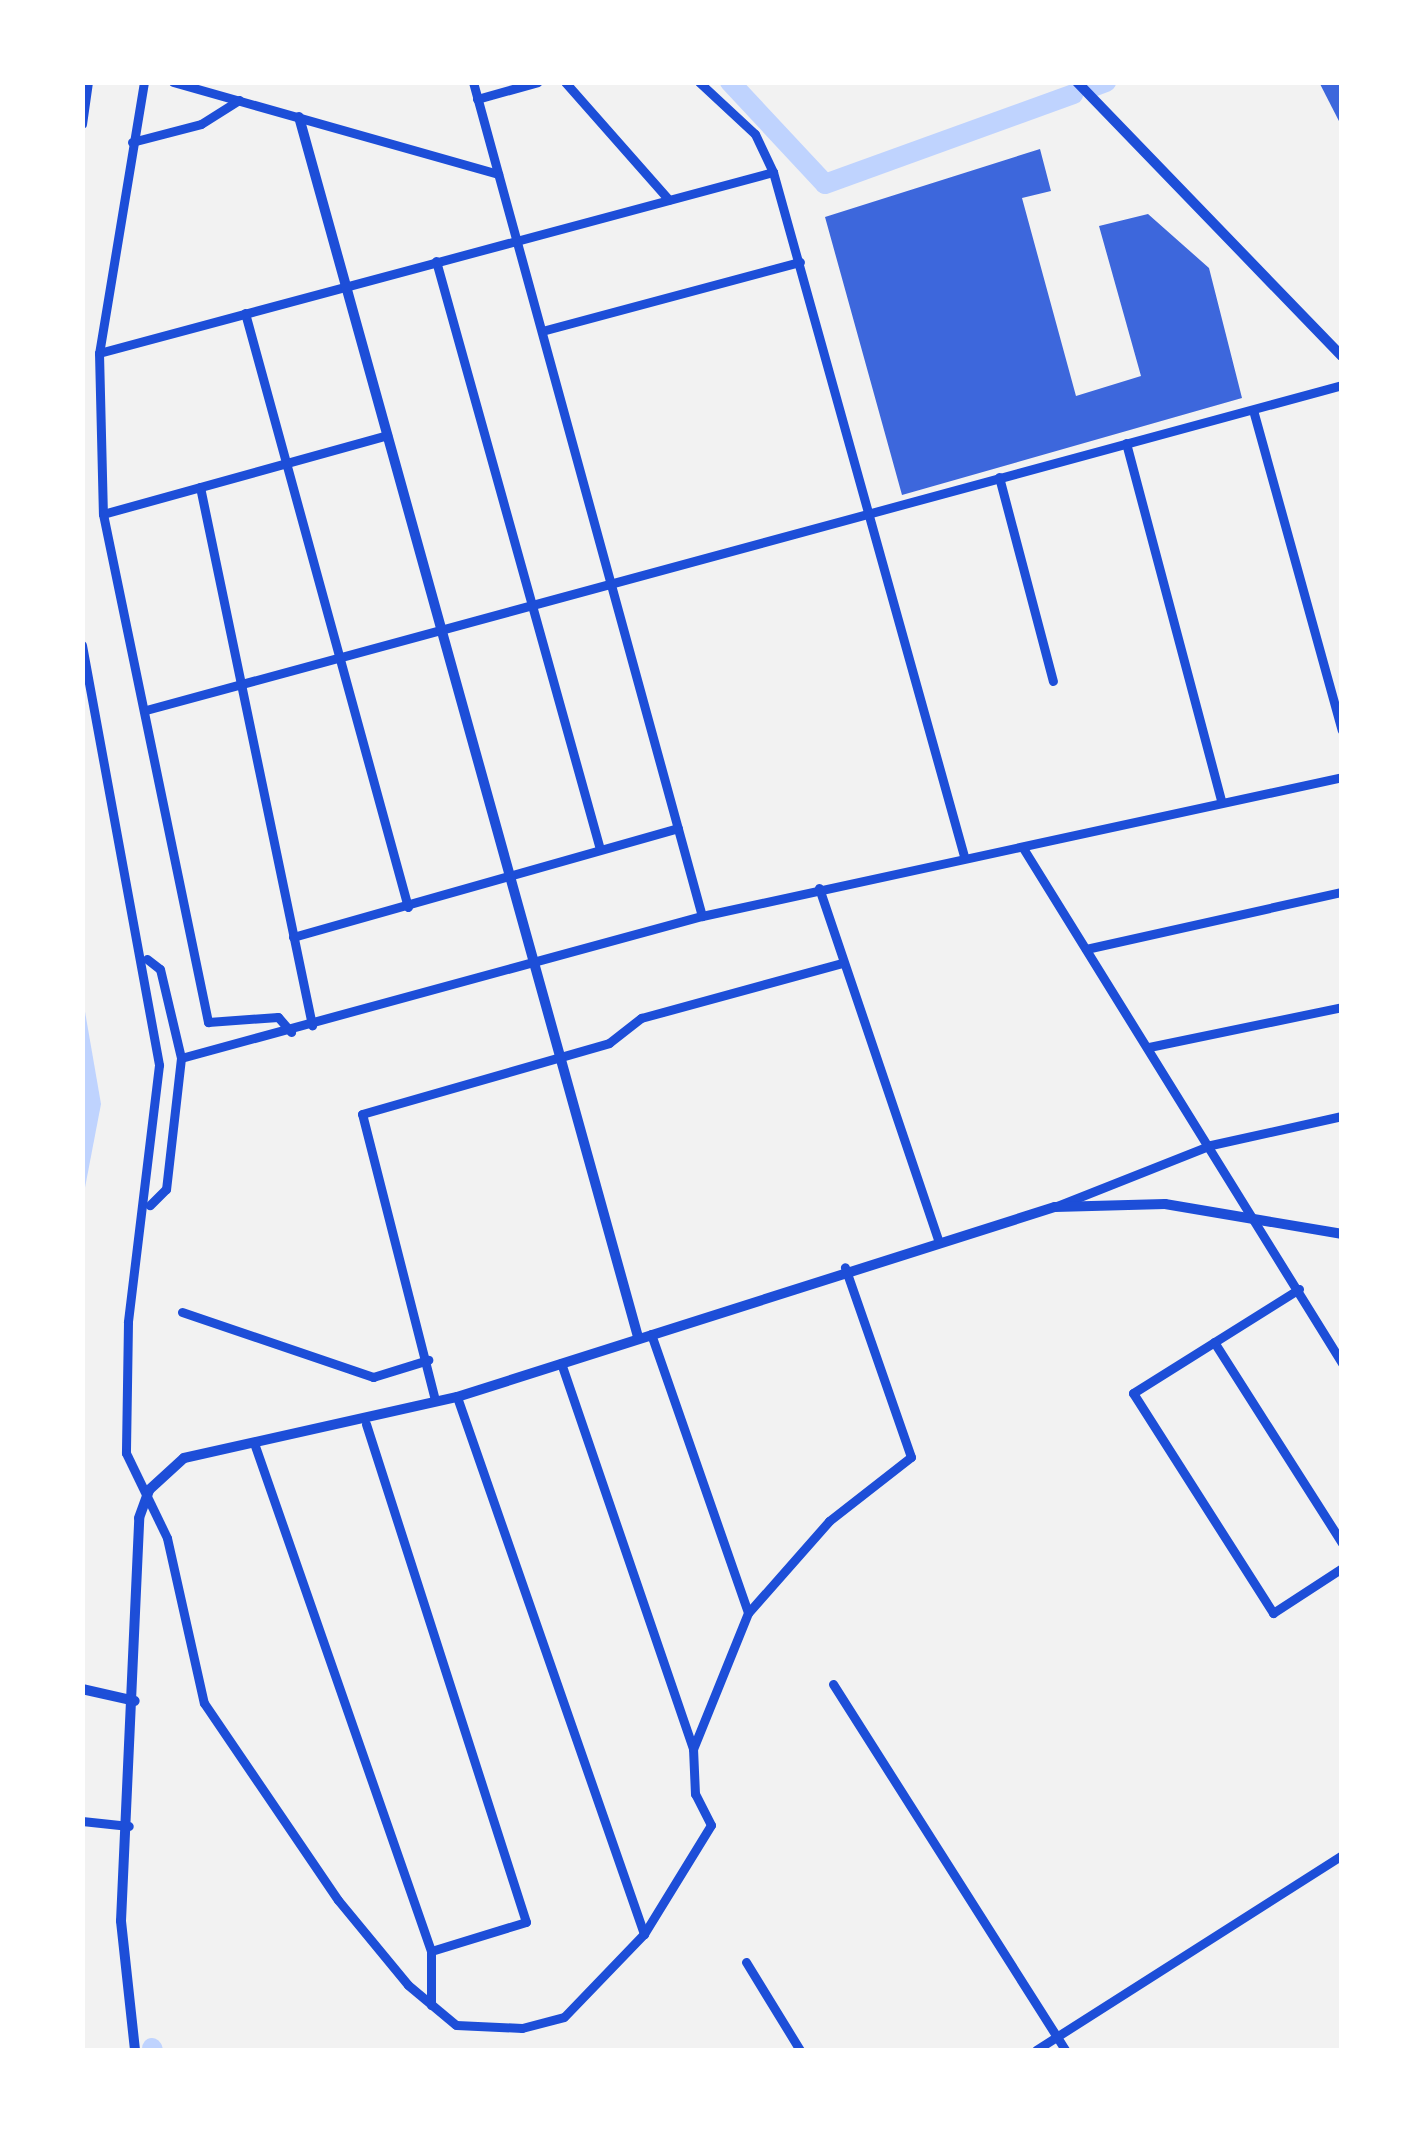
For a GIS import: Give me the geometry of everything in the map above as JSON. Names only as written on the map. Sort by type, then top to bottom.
[{"type":"street","points":[[82,124],[88,82]]},
{"type":"street","points":[[144,82],[99,354],[103,514],[208,1022],[278,1018],[290,1032]]},
{"type":"street","points":[[173,82],[200,86],[498,174]]},
{"type":"street","points":[[473,82],[702,916]]},
{"type":"street","points":[[478,99],[538,82]]},
{"type":"street","points":[[565,82],[669,200]]},
{"type":"street","points":[[699,82],[755,134],[773,172],[873,513],[964,856]]},
{"type":"street","points":[[1077,82],[1342,356]]},
{"type":"street","points":[[132,142],[201,124],[238,100]]},
{"type":"street","points":[[299,117],[638,1338]]},
{"type":"street","points":[[99,354],[773,172]]},
{"type":"street","points":[[436,261],[600,850]]},
{"type":"street","points":[[542,331],[800,262]]},
{"type":"street","points":[[245,313],[408,907]]},
{"type":"street","points":[[146,710],[1342,385]]},
{"type":"street","points":[[1253,410],[1342,730]]},
{"type":"street","points":[[103,514],[388,435]]},
{"type":"street","points":[[1126,443],[1221,800]]},
{"type":"street","points":[[1000,478],[1053,680]]},
{"type":"street","points":[[200,487],[312,1025]]},
{"type":"street","points":[[82,645],[146,959],[159,1065],[149,1206],[128,1322],[126,1453],[148,1490],[204,1703],[270,1813],[431,2005],[456,2025],[492,2029],[564,2017],[644,1934],[712,1825],[696,1794],[694,1749],[561,1363]]},
{"type":"street","points":[[180,1058],[290,1032],[702,916],[964,856],[1023,848],[1221,800],[1342,777]]},
{"type":"street","points":[[293,937],[678,828]]},
{"type":"street","points":[[1023,848],[1211,1145],[1342,1364]]},
{"type":"street","points":[[820,888],[842,963],[938,1239]]},
{"type":"street","points":[[1086,949],[1342,892]]},
{"type":"street","points":[[146,959],[160,969],[180,1058],[166,1190],[149,1206]]},
{"type":"street","points":[[434,1400],[428,1360],[362,1114],[609,1042],[641,1018],[842,963]]},
{"type":"street","points":[[1149,1047],[1342,1007]]},
{"type":"street","points":[[135,2050],[122,1966],[139,1518],[148,1490],[184,1458],[366,1424],[434,1400],[458,1398],[845,1267],[1055,1207],[1211,1145],[1342,1116]]},
{"type":"street","points":[[1055,1207],[1165,1204],[1254,1216],[1342,1234]]},
{"type":"street","points":[[694,1749],[748,1613],[829,1521],[911,1458],[845,1267]]},
{"type":"street","points":[[1298,1289],[1133,1392],[1273,1613],[1342,1568]]},
{"type":"street","points":[[182,1312],[373,1377],[428,1360]]},
{"type":"street","points":[[651,1334],[748,1613]]},
{"type":"street","points":[[1214,1342],[1342,1543]]},
{"type":"street","points":[[458,1398],[644,1934]]},
{"type":"street","points":[[366,1424],[526,1922],[430,1952]]},
{"type":"street","points":[[254,1443],[430,1952],[431,2005]]},
{"type":"street","points":[[833,1684],[1065,2050]]},
{"type":"street","points":[[82,1689],[135,1701]]},
{"type":"street","points":[[82,1821],[129,1826]]},
{"type":"street","points":[[1036,2050],[1342,1855]]},
{"type":"street","points":[[746,1962],[800,2050]]},
{"type":"water","points":[[83,1000],[101,1104],[82,1198]]},
{"type":"building","points":[[1319,82],[1342,82],[1342,127]]},
{"type":"building","points":[[1040,149],[1051,191],[1022,198],[1076,396],[1141,376],[1099,226],[1148,214],[1209,268],[1242,398],[902,495],[825,217]]},
{"type":"waterway","points":[[730,82],[825,184],[1073,94]]},
{"type":"waterway","points":[[1095,86],[1106,82]]}]
